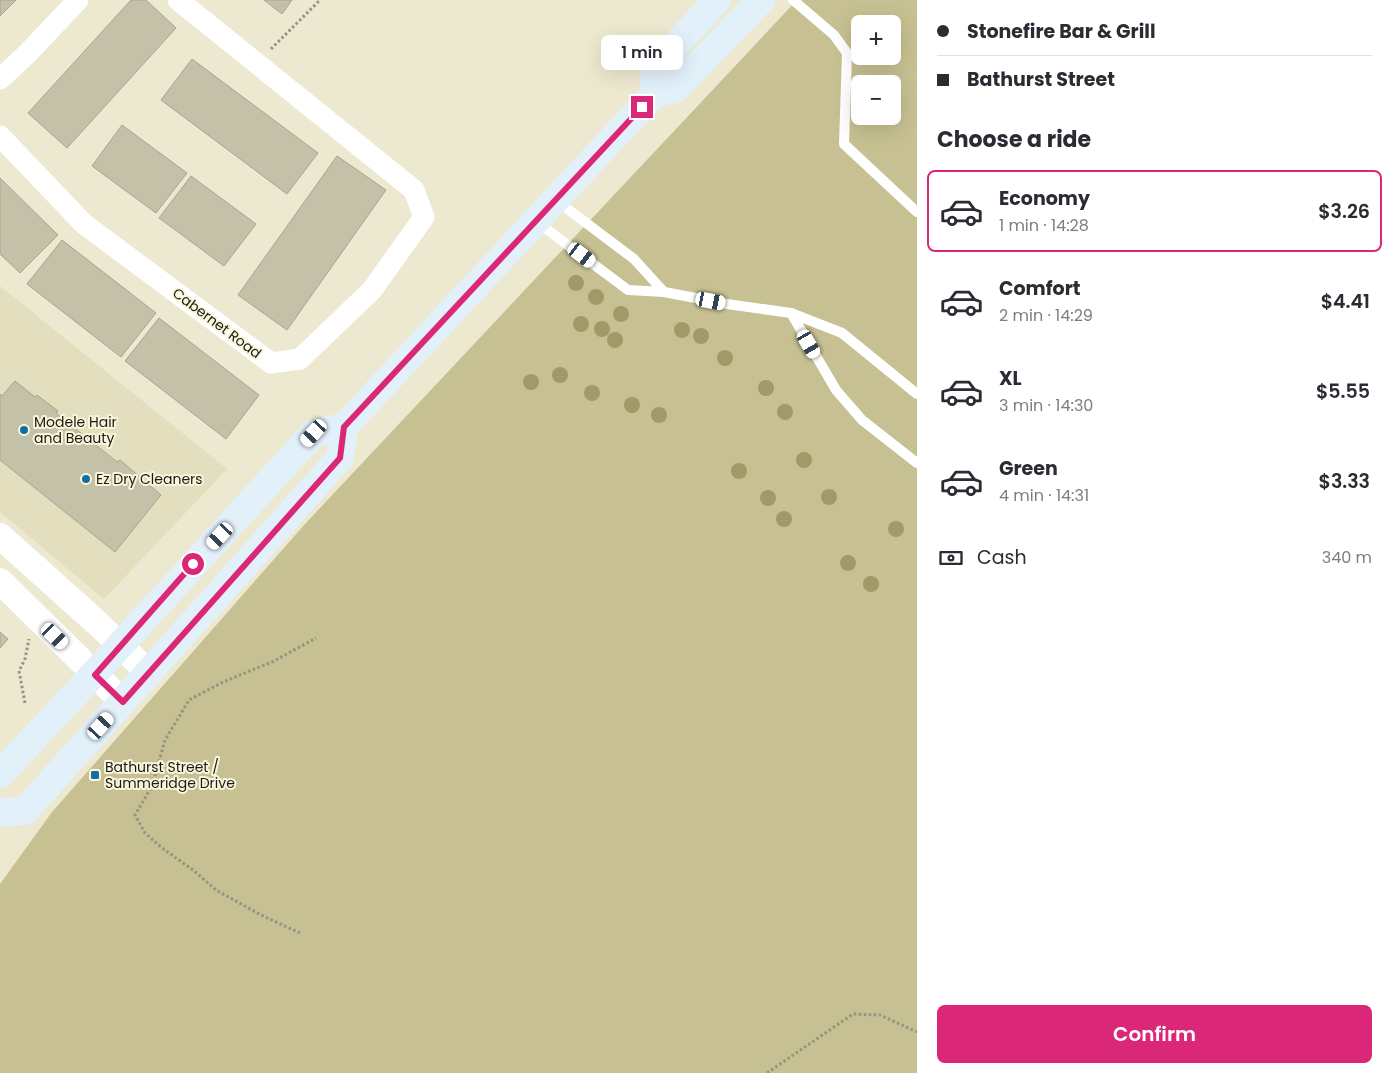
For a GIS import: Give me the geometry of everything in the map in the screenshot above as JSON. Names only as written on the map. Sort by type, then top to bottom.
[{"type":"main road","points":[[654,94],[654,69],[717,0]]},
{"type":"main road","points":[[0,812],[25,811],[340,458],[344,427],[654,94],[675,89],[761,0]]},
{"type":"main road","points":[[0,774],[95,675],[140,622],[314,433],[344,427]]},
{"type":"street","points":[[0,79],[28,53],[78,0]]},
{"type":"street","name":"Cabernet Road","points":[[0,136],[84,224],[255,352],[271,363],[300,359],[372,290],[424,217],[414,190],[178,0]]},
{"type":"street","points":[[0,536],[149,673]]},
{"type":"street","points":[[0,581],[123,702]]},
{"type":"lane","points":[[793,0],[834,34],[847,52],[844,144],[917,212]]},
{"type":"lane","points":[[555,199],[634,259],[664,292]]},
{"type":"lane","points":[[535,221],[628,290],[664,292],[727,304],[791,312],[842,333],[917,394]]},
{"type":"lane","points":[[791,312],[836,390],[862,420],[917,463]]},
{"type":"path","points":[[269,51],[320,0]]},
{"type":"path","points":[[26,702],[19,671],[25,659],[29,636]]},
{"type":"path","points":[[300,933],[261,915],[216,890],[145,833],[135,815],[152,786],[164,740],[189,700],[222,682],[274,661],[316,638]]},
{"type":"path","points":[[767,1073],[853,1014],[880,1015],[917,1032]]},
{"type":"shaded area","points":[[797,0],[917,0],[917,1073],[0,1073],[0,884],[52,812],[305,524]]},
{"type":"shaded area","points":[[0,286],[227,469],[104,599],[0,512]]},
{"type":"building","points":[[0,0],[16,0],[0,16]]},
{"type":"building","points":[[131,0],[146,0],[176,28],[67,148],[28,113]]},
{"type":"building","points":[[264,0],[292,0],[282,14]]},
{"type":"building","points":[[192,59],[318,153],[287,194],[161,100]]},
{"type":"building","points":[[122,125],[187,173],[156,213],[92,166]]},
{"type":"building","points":[[337,156],[386,190],[287,330],[238,295]]},
{"type":"building","points":[[191,176],[256,224],[224,266],[159,218]]},
{"type":"building","points":[[0,178],[58,235],[20,273],[0,254]]},
{"type":"building","points":[[62,240],[156,313],[121,357],[27,284]]},
{"type":"building","points":[[159,318],[259,395],[226,439],[125,361]]},
{"type":"building","points":[[15,381],[35,397],[37,395],[58,411],[56,413],[117,462],[120,460],[161,495],[115,552],[0,460],[0,394],[2,396]]},
{"type":"building","points":[[0,632],[8,639],[0,648]]},
{"type":"place","name":"Modele Hair and Beauty","points":[[24,430]]},
{"type":"place","name":"Ez Dry Cleaners","points":[[86,479]]},
{"type":"place","name":"Bathurst Street / Summeridge Drive","points":[[95,775]]},
{"type":"route","points":[[193,564],[95,675],[123,702],[340,458],[344,427],[642,107]]}]
